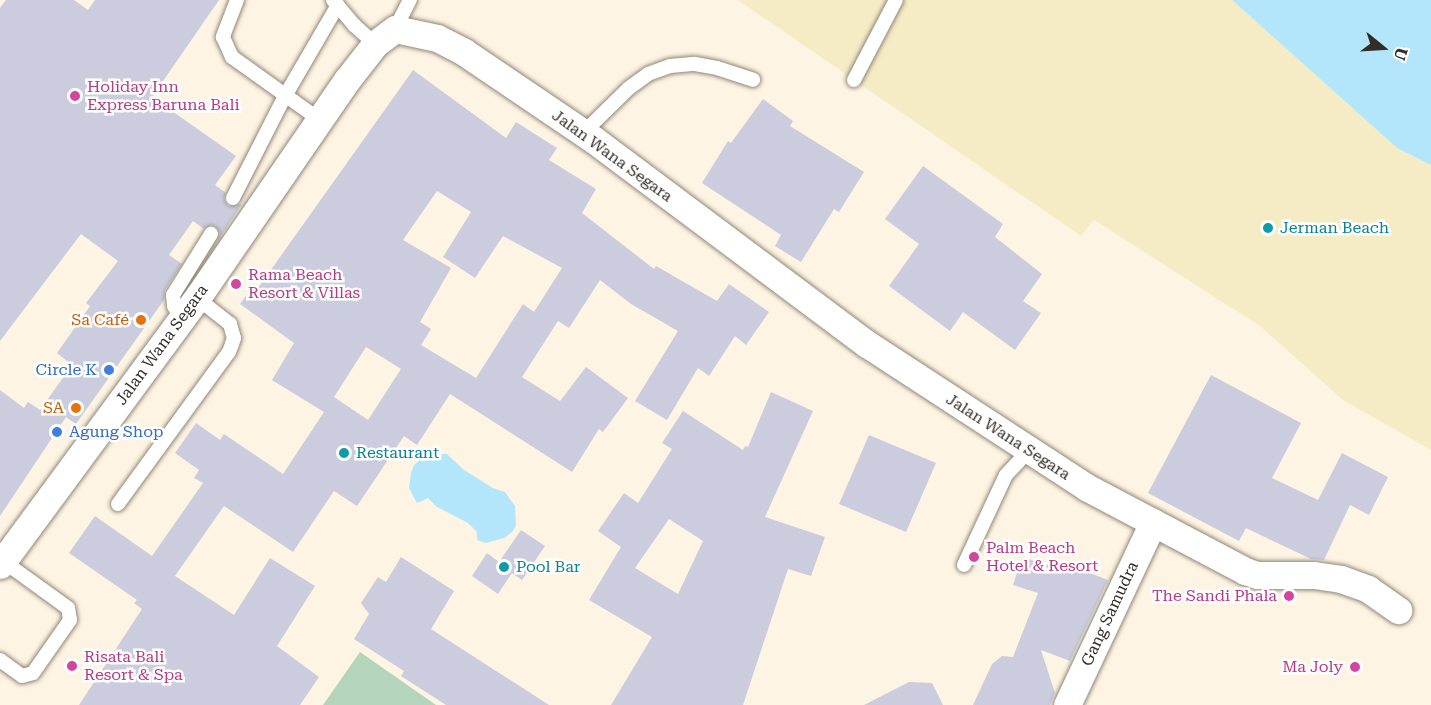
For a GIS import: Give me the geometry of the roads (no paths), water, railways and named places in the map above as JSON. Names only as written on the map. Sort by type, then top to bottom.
[{"type":"street","name":"Jalan Wana Segara","points":[[4,552],[189,308],[347,80],[385,37],[417,32],[446,42],[583,133],[867,344],[1086,488],[1245,572],[1257,575],[1314,574],[1341,579],[1368,589],[1398,610]]},
{"type":"street","name":"Gang Samudra","points":[[1067,705],[1153,522]]},
{"type":"lane","points":[[237,0],[223,38],[232,57],[320,120]]},
{"type":"lane","points":[[233,198],[335,3],[385,37],[410,0]]},
{"type":"lane","points":[[854,80],[896,0]]},
{"type":"lane","points":[[583,133],[629,88],[648,74],[670,66],[695,64],[717,68],[753,80]]},
{"type":"lane","points":[[118,504],[229,352],[232,344],[234,338],[230,324],[189,308],[174,306],[173,295],[211,234]]},
{"type":"lane","points":[[964,565],[1006,475],[1028,451]]},
{"type":"lane","points":[[0,660],[22,676],[33,673],[70,621],[68,608],[4,552]]},
{"type":"water","points":[[1232,0],[1431,0],[1431,165],[1397,148]]},
{"type":"water","points":[[427,454],[447,454],[464,470],[493,488],[505,492],[515,506],[516,526],[512,532],[504,538],[486,543],[477,540],[477,532],[468,523],[437,507],[428,498],[417,503],[409,488],[411,473],[414,465]]},
{"type":"place","name":"Holiday Inn Express Baruna Bali","points":[[75,96]]},
{"type":"place","name":"Jerman Beach","points":[[1268,228]]},
{"type":"place","name":"Rama Beach Resort & Villas","points":[[236,284]]},
{"type":"place","name":"Sa Café","points":[[141,320]]},
{"type":"place","name":"Circle K","points":[[109,370]]},
{"type":"place","name":"SA","points":[[76,408]]},
{"type":"place","name":"Agung Shop","points":[[57,432]]},
{"type":"place","name":"Restaurant","points":[[344,453]]},
{"type":"place","name":"Palm Beach Hotel & Resort","points":[[974,557]]},
{"type":"place","name":"Pool Bar","points":[[504,567]]},
{"type":"place","name":"The Sandi Phala","points":[[1289,596]]},
{"type":"place","name":"Risata Bali Resort & Spa","points":[[72,666]]},
{"type":"place","name":"Ma Joly","points":[[1355,667]]}]
